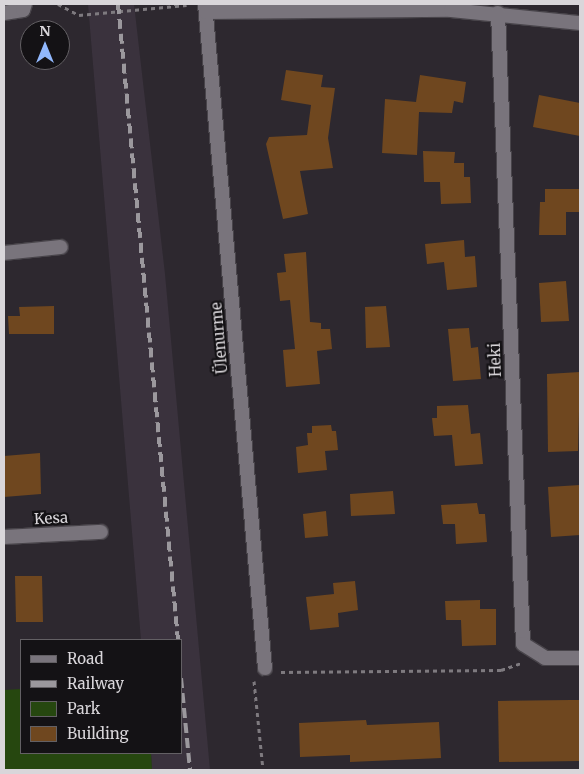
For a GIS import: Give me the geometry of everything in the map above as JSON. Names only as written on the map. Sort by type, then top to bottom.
[{"type":"street","points":[[4,13],[24,7]]},
{"type":"street","points":[[205,8],[451,10],[498,13],[580,23]]},
{"type":"street","name":"Ülenurme","points":[[205,8],[265,668]]},
{"type":"street","name":"Heki","points":[[498,13],[523,644],[535,652]]},
{"type":"street","points":[[4,253],[61,247]]},
{"type":"street","name":"Kesa","points":[[4,537],[101,532]]},
{"type":"street","points":[[535,652],[544,658],[580,658]]},
{"type":"path","points":[[58,4],[79,14],[191,4],[205,8]]},
{"type":"path","points":[[265,668],[284,672],[501,670],[519,665],[535,652]]},
{"type":"shaded area","points":[[88,4],[134,4],[165,274],[210,770],[152,770],[151,754],[182,754],[182,639],[141,639]]},
{"type":"green space","points":[[20,689],[20,754],[151,754],[152,770],[4,770],[4,690]]},
{"type":"building","points":[[286,70],[323,75],[321,87],[335,88],[328,138],[333,168],[300,171],[308,214],[283,219],[266,144],[269,137],[307,135],[311,105],[281,100]]},
{"type":"building","points":[[420,75],[466,82],[463,103],[454,101],[452,113],[419,112],[417,155],[382,153],[385,99],[416,102]]},
{"type":"building","points":[[539,95],[580,103],[580,136],[533,127]]},
{"type":"building","points":[[423,151],[455,152],[454,163],[464,163],[464,177],[470,177],[471,203],[441,204],[440,182],[424,182]]},
{"type":"building","points":[[545,189],[580,189],[580,212],[566,212],[566,235],[539,235],[540,202],[545,202]]},
{"type":"building","points":[[464,240],[465,257],[475,256],[477,287],[447,290],[444,262],[427,264],[425,244]]},
{"type":"building","points":[[306,252],[310,322],[321,323],[321,329],[330,329],[332,349],[317,351],[320,384],[286,387],[283,350],[295,349],[290,300],[280,301],[277,273],[286,272],[284,254]]},
{"type":"building","points":[[566,281],[569,321],[541,322],[539,283]]},
{"type":"building","points":[[54,306],[54,334],[9,334],[8,316],[20,316],[19,307]]},
{"type":"building","points":[[386,306],[390,347],[366,348],[365,307]]},
{"type":"building","points":[[469,328],[471,348],[478,347],[481,379],[453,381],[448,329]]},
{"type":"building","points":[[580,372],[578,451],[548,452],[547,374]]},
{"type":"building","points":[[468,405],[471,434],[480,433],[483,464],[455,466],[452,435],[434,436],[432,418],[437,418],[437,406]]},
{"type":"building","points":[[331,425],[332,431],[336,431],[338,450],[325,451],[327,470],[298,473],[296,447],[308,445],[307,433],[312,433],[312,426]]},
{"type":"building","points":[[40,453],[41,494],[4,497],[4,456]]},
{"type":"building","points":[[580,485],[580,535],[551,537],[548,487]]},
{"type":"building","points":[[393,491],[395,514],[351,516],[350,494]]},
{"type":"building","points":[[477,503],[479,514],[485,514],[487,542],[456,544],[455,524],[443,524],[441,505]]},
{"type":"building","points":[[326,511],[328,536],[305,538],[303,514]]},
{"type":"building","points":[[15,576],[42,576],[43,622],[16,622]]},
{"type":"building","points":[[355,581],[358,610],[338,613],[339,627],[310,630],[306,597],[334,594],[333,583]]},
{"type":"building","points":[[480,600],[480,609],[496,609],[496,645],[462,646],[461,620],[446,620],[445,601]]},
{"type":"building","points":[[580,700],[580,761],[499,762],[498,701]]},
{"type":"building","points":[[366,720],[367,725],[439,722],[441,758],[350,762],[350,755],[300,757],[299,723]]},
{"type":"railway","points":[[118,4],[178,639]]},
{"type":"railway","points":[[182,688],[190,770]]}]
